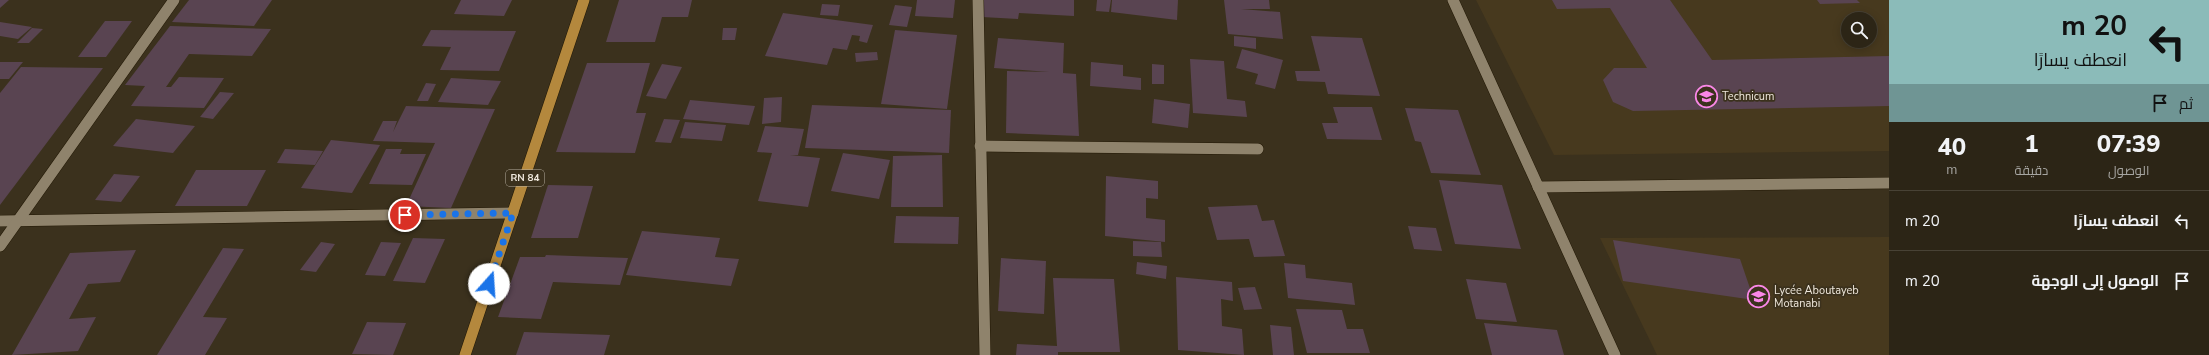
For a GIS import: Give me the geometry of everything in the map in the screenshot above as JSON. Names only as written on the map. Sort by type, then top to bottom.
[{"type":"main road","name":"RN 84","points":[[465,355],[584,0]]},
{"type":"street","points":[[0,246],[174,0]]},
{"type":"street","points":[[978,0],[985,355]]},
{"type":"street","points":[[1453,0],[1615,355]]},
{"type":"street","points":[[980,146],[1258,149]]},
{"type":"street","points":[[1538,187],[1889,183]]},
{"type":"street","points":[[0,221],[513,213]]},
{"type":"shaded area","name":"Technicum","points":[[1476,0],[1889,0],[1889,151],[1554,155]]},
{"type":"shaded area","name":"Lycée Aboutayeb Motanabi","points":[[1889,237],[1889,355],[1657,355],[1600,238]]},
{"type":"building","points":[[0,0],[9,0],[0,8]]},
{"type":"building","points":[[189,0],[272,0],[254,26],[172,22]]},
{"type":"building","points":[[461,0],[512,0],[504,16],[454,14]]},
{"type":"building","points":[[619,0],[692,0],[688,17],[662,17],[655,42],[606,42]]},
{"type":"building","points":[[917,0],[955,0],[953,18],[915,16]]},
{"type":"building","points":[[983,0],[1074,0],[1074,16],[1019,13],[1018,19],[982,17]]},
{"type":"building","points":[[1097,0],[1111,0],[1109,12],[1096,11]]},
{"type":"building","points":[[1112,0],[1178,0],[1177,20],[1111,12]]},
{"type":"building","points":[[1224,0],[1269,0],[1270,9],[1241,9],[1280,12],[1283,39],[1228,34]]},
{"type":"building","points":[[1552,0],[1670,0],[1712,60],[1889,56],[1889,106],[1633,111],[1613,102],[1603,80],[1614,68],[1647,68],[1610,8],[1557,9]]},
{"type":"building","points":[[1817,0],[1857,0],[1860,3],[1820,4]]},
{"type":"building","points":[[822,4],[840,5],[838,16],[820,15]]},
{"type":"building","points":[[895,5],[912,7],[907,27],[889,25]]},
{"type":"building","points":[[783,13],[873,25],[867,43],[859,41],[860,36],[852,35],[847,50],[833,48],[827,65],[765,56]]},
{"type":"building","points":[[105,21],[132,21],[106,57],[78,57]]},
{"type":"building","points":[[0,22],[32,27],[18,39],[0,36]]},
{"type":"building","points":[[170,26],[271,29],[252,56],[189,54],[166,87],[171,87],[179,77],[224,78],[204,108],[131,106],[145,86],[125,85]]},
{"type":"building","points":[[32,28],[43,29],[29,43],[17,43]]},
{"type":"building","points":[[723,28],[737,28],[735,40],[722,40]]},
{"type":"building","points":[[431,30],[516,31],[499,71],[440,70],[451,47],[422,46]]},
{"type":"building","points":[[895,30],[957,35],[947,109],[881,104]]},
{"type":"building","points":[[1234,36],[1256,38],[1256,49],[1234,46]]},
{"type":"building","points":[[1311,36],[1362,38],[1380,96],[1328,94],[1325,82],[1297,81],[1295,71],[1320,71]]},
{"type":"building","points":[[998,38],[1064,43],[1063,73],[1076,74],[1079,136],[1006,133],[1007,71],[1049,72],[994,68]]},
{"type":"building","points":[[1242,49],[1283,60],[1275,89],[1255,84],[1258,74],[1236,68]]},
{"type":"building","points":[[877,52],[878,60],[856,62],[855,53]]},
{"type":"building","points":[[1190,59],[1224,61],[1227,99],[1245,101],[1247,117],[1193,113]]},
{"type":"building","points":[[0,62],[23,62],[9,79],[0,79]]},
{"type":"building","points":[[1091,62],[1123,65],[1123,76],[1141,78],[1141,90],[1090,86]]},
{"type":"building","points":[[587,63],[650,63],[636,113],[646,113],[635,153],[556,152]]},
{"type":"building","points":[[662,64],[682,67],[666,99],[646,96]]},
{"type":"building","points":[[1152,64],[1164,65],[1164,84],[1152,84]]},
{"type":"building","points":[[21,67],[103,68],[0,205],[0,93]]},
{"type":"building","points":[[451,78],[501,81],[488,105],[438,102]]},
{"type":"building","points":[[426,83],[436,84],[428,101],[417,101]]},
{"type":"building","points":[[220,92],[234,93],[213,119],[200,117]]},
{"type":"building","points":[[782,97],[781,122],[762,124],[764,98]]},
{"type":"building","points":[[1154,99],[1190,104],[1188,128],[1152,123]]},
{"type":"building","points":[[690,100],[755,106],[749,125],[683,119]]},
{"type":"building","points":[[812,105],[951,110],[949,153],[805,148]]},
{"type":"building","points":[[406,106],[495,109],[451,208],[406,206],[435,143],[373,141],[383,121],[397,121],[393,132]]},
{"type":"building","points":[[1333,107],[1372,107],[1382,140],[1327,139],[1322,123],[1338,123]]},
{"type":"building","points":[[1405,108],[1458,110],[1481,175],[1431,173],[1421,142],[1415,141]]},
{"type":"building","points":[[136,119],[195,126],[173,153],[113,146]]},
{"type":"building","points":[[664,119],[680,120],[671,143],[655,142]]},
{"type":"building","points":[[685,122],[726,125],[722,141],[680,138]]},
{"type":"building","points":[[765,126],[804,129],[798,155],[790,155],[820,158],[808,207],[758,201],[772,153],[757,152]]},
{"type":"building","points":[[331,140],[380,145],[352,193],[301,188]]},
{"type":"building","points":[[285,149],[323,151],[315,165],[277,163]]},
{"type":"building","points":[[386,149],[402,149],[400,154],[426,154],[412,185],[369,184]]},
{"type":"building","points":[[843,153],[890,160],[879,199],[831,191]]},
{"type":"building","points":[[942,155],[943,207],[891,207],[893,156]]},
{"type":"building","points":[[196,170],[266,170],[247,206],[175,206]]},
{"type":"building","points":[[114,174],[140,176],[121,202],[95,200]]},
{"type":"building","points":[[1106,176],[1158,181],[1158,199],[1146,198],[1146,218],[1165,220],[1165,242],[1105,236]]},
{"type":"building","points":[[1439,180],[1502,185],[1521,249],[1455,244]]},
{"type":"building","points":[[548,185],[593,186],[578,238],[531,238]]},
{"type":"building","points":[[1257,205],[1262,221],[1274,220],[1285,256],[1254,257],[1249,239],[1217,240],[1208,207]]},
{"type":"building","points":[[896,216],[959,217],[958,244],[894,243]]},
{"type":"building","points":[[1408,226],[1436,228],[1442,251],[1414,249]]},
{"type":"building","points":[[642,231],[720,238],[715,257],[739,259],[731,286],[626,275]]},
{"type":"building","points":[[413,238],[445,239],[425,283],[393,281]]},
{"type":"building","points":[[1613,240],[1740,259],[1754,300],[1623,281]]},
{"type":"building","points":[[1133,241],[1161,242],[1162,257],[1133,256]]},
{"type":"building","points":[[321,242],[335,244],[316,272],[300,270]]},
{"type":"building","points":[[381,242],[401,243],[385,276],[365,275]]},
{"type":"building","points":[[223,248],[244,249],[203,317],[227,318],[205,355],[157,355]]},
{"type":"building","points":[[136,250],[120,282],[88,284],[69,319],[96,317],[78,351],[12,355],[70,253]]},
{"type":"building","points":[[546,255],[628,258],[620,285],[553,282],[541,319],[498,317],[520,257],[545,257]]},
{"type":"building","points":[[1001,258],[1046,261],[1044,314],[998,311]]},
{"type":"building","points":[[1137,262],[1167,266],[1166,279],[1136,274]]},
{"type":"building","points":[[1284,263],[1305,265],[1306,278],[1352,283],[1355,305],[1288,298]]},
{"type":"building","points":[[1176,277],[1232,282],[1233,301],[1221,299],[1222,326],[1242,329],[1244,355],[1178,350]]},
{"type":"building","points":[[1053,278],[1114,279],[1120,352],[1058,352],[1058,355],[1016,355],[1017,344],[1057,346]]},
{"type":"building","points":[[1466,279],[1506,283],[1517,322],[1476,319]]},
{"type":"building","points":[[1255,287],[1262,309],[1244,310],[1238,288]]},
{"type":"building","points":[[1296,309],[1342,310],[1347,329],[1363,329],[1370,353],[1307,353]]},
{"type":"building","points":[[367,322],[406,323],[393,355],[352,354]]},
{"type":"building","points":[[1484,323],[1557,330],[1564,355],[1492,355]]},
{"type":"building","points":[[1270,325],[1291,327],[1294,355],[1273,355]]},
{"type":"building","points":[[524,332],[610,335],[604,355],[516,355]]},
{"type":"place","name":"Technicum","points":[[1707,96]]},
{"type":"place","name":"Lycée Aboutayeb Motanabi","points":[[1759,296]]},
{"type":"route","points":[[405,215],[513,213],[489,284]]}]
